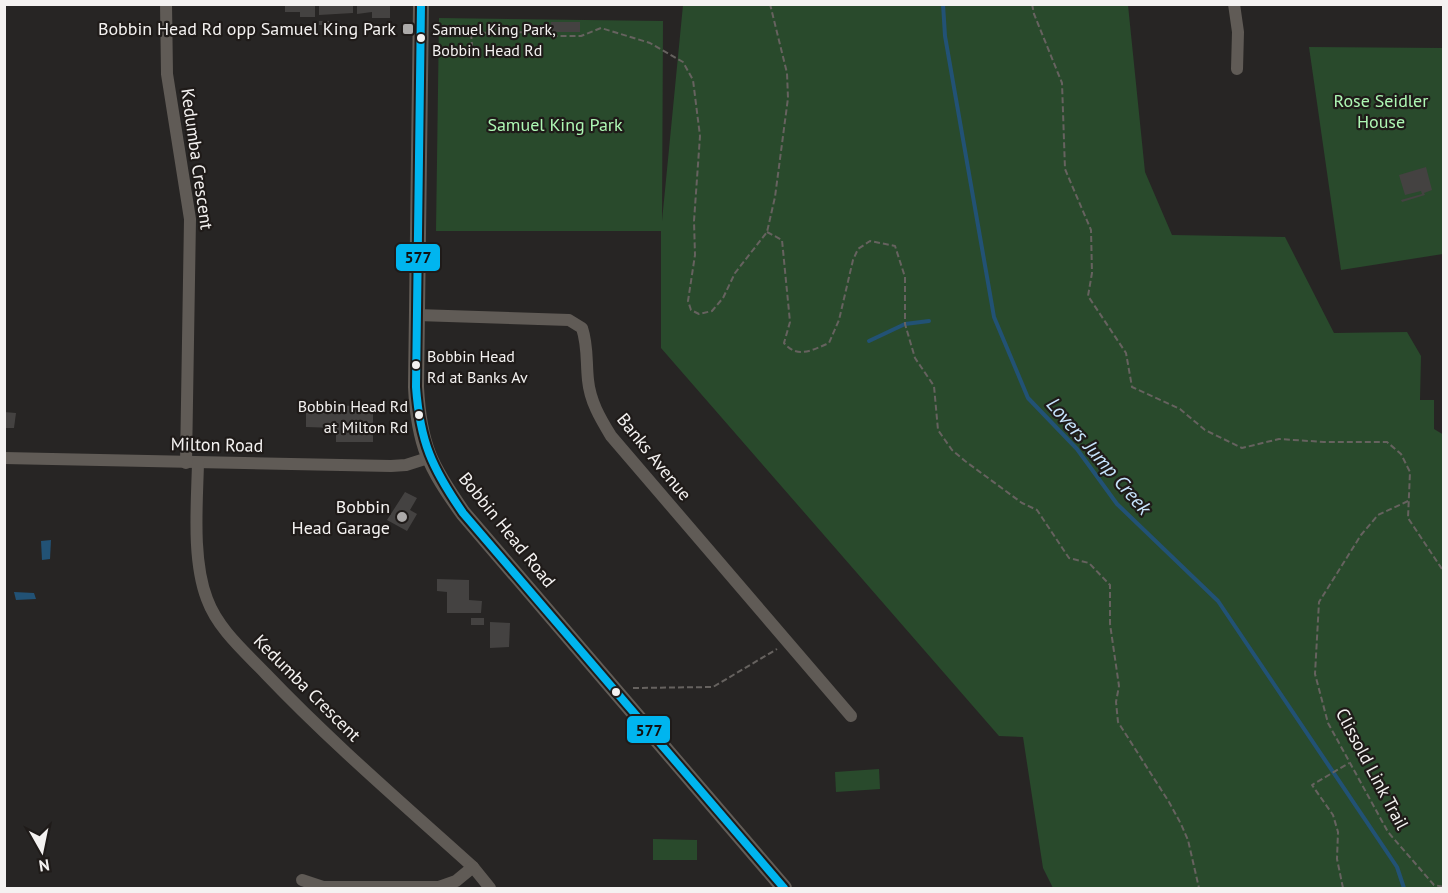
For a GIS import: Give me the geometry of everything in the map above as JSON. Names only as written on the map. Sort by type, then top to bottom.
[{"type":"main road","name":"Bobbin Head Road","points":[[421,4],[418,415],[428,458],[463,513],[784,888]]},
{"type":"street","name":"Kedumba Crescent","points":[[166,4],[167,74],[190,219],[192,463],[198,564],[207,599],[228,634],[313,723],[473,867],[490,888]]},
{"type":"street","points":[[1234,4],[1238,32],[1237,69]]},
{"type":"street","name":"Banks Avenue","points":[[417,315],[569,320],[582,328],[587,342],[588,380],[595,409],[611,436],[851,716]]},
{"type":"street","name":"Milton Road","points":[[4,458],[391,466],[406,465],[428,458]]},
{"type":"street","points":[[302,880],[323,887],[439,887],[456,881],[473,867]]},
{"type":"path","points":[[420,30],[471,33],[532,32],[554,36],[581,36],[601,28],[650,43],[683,62],[693,80],[700,136],[694,221],[695,255],[688,301],[691,310],[699,314],[712,310],[723,298],[735,273],[767,232],[775,197],[788,98],[786,73],[770,4]]},
{"type":"path","points":[[1032,4],[1062,83],[1065,169],[1091,230],[1092,273],[1088,296],[1126,353],[1132,387],[1180,409],[1205,430],[1242,448],[1280,439],[1388,442],[1401,454],[1410,472],[1408,518],[1443,572]]},
{"type":"path","points":[[471,33],[474,57]]},
{"type":"path","points":[[767,232],[782,240],[790,322],[784,343],[789,349],[804,353],[829,344],[839,320],[853,260],[858,249],[870,241],[895,246],[905,277],[905,324],[915,358],[934,386],[938,430],[952,450],[965,461],[1022,503],[1037,510],[1069,558],[1089,563],[1110,585],[1110,624],[1119,686],[1116,702],[1118,722],[1181,824],[1188,840],[1199,888]]},
{"type":"path","name":"Clissold Link Trail","points":[[1408,501],[1378,515],[1361,535],[1318,602],[1315,674],[1328,723],[1388,832],[1434,885],[1443,887]]},
{"type":"path","points":[[633,688],[713,687],[787,643]]},
{"type":"path","points":[[1342,888],[1337,859],[1338,832],[1333,815],[1312,785],[1349,763]]},
{"type":"green space","name":"Samuel King Park","points":[[683,5],[1128,5],[1145,172],[1172,235],[1285,237],[1334,333],[1407,332],[1421,356],[1420,400],[1434,400],[1434,429],[1444,435],[1443,888],[1053,888],[1043,868],[1023,737],[999,736],[661,348],[661,231],[436,231],[439,18],[663,21],[662,221]]},
{"type":"green space","name":"Rose Seidler House","points":[[1309,47],[1443,48],[1443,254],[1341,270]]},
{"type":"green space","points":[[879,769],[880,789],[836,792],[835,772]]},
{"type":"green space","points":[[653,839],[697,840],[697,860],[653,860]]},
{"type":"water","points":[[51,540],[50,559],[42,560],[41,541]]},
{"type":"water","points":[[14,592],[34,593],[36,599],[16,600]]},
{"type":"building","points":[[285,4],[315,4],[315,17],[300,17],[300,12],[285,12]]},
{"type":"building","points":[[319,4],[353,4],[353,13],[319,15]]},
{"type":"building","points":[[357,4],[390,4],[390,18],[372,18],[372,12],[357,14]]},
{"type":"building","points":[[319,21],[330,21],[330,25],[319,25]]},
{"type":"building","points":[[551,22],[580,22],[580,32],[551,32]]},
{"type":"building","name":"Rose Seidler House","points":[[1426,167],[1432,190],[1424,193],[1425,195],[1402,202],[1401,200],[1422,194],[1421,191],[1405,195],[1399,175]]},
{"type":"building","points":[[306,405],[363,406],[363,411],[373,411],[373,442],[336,442],[336,428],[306,427]]},
{"type":"building","points":[[4,412],[16,413],[14,428],[4,428]]},
{"type":"building","name":"Bobbin Head Garage","points":[[405,492],[417,498],[410,510],[417,514],[407,531],[387,520]]},
{"type":"building","points":[[437,579],[469,580],[469,600],[482,601],[481,613],[447,613],[447,592],[437,591]]},
{"type":"building","points":[[471,618],[484,618],[484,625],[471,625]]},
{"type":"building","points":[[490,622],[510,623],[509,647],[490,648]]},
{"type":"waterway","name":"Lovers Jump Creek","points":[[943,4],[945,36],[994,317],[1028,398],[1077,449],[1117,504],[1218,601],[1397,867],[1404,888]]},
{"type":"waterway","points":[[869,341],[905,324],[929,321]]},
{"type":"transit line","name":"577","points":[[421,4],[416,387],[421,424],[429,454],[443,482],[463,513],[784,888]]},
{"type":"place","name":"Bobbin Head Rd opp Samuel King Park","points":[[408,29]]},
{"type":"place","name":"Samuel King Park, Bobbin Head Rd","points":[[421,38]]},
{"type":"place","name":"Bobbin Head Rd at Banks Av","points":[[416,365]]},
{"type":"place","name":"Bobbin Head Rd at Milton Rd","points":[[419,415]]},
{"type":"place","name":"Bobbin Head Garage","points":[[402,517]]}]
